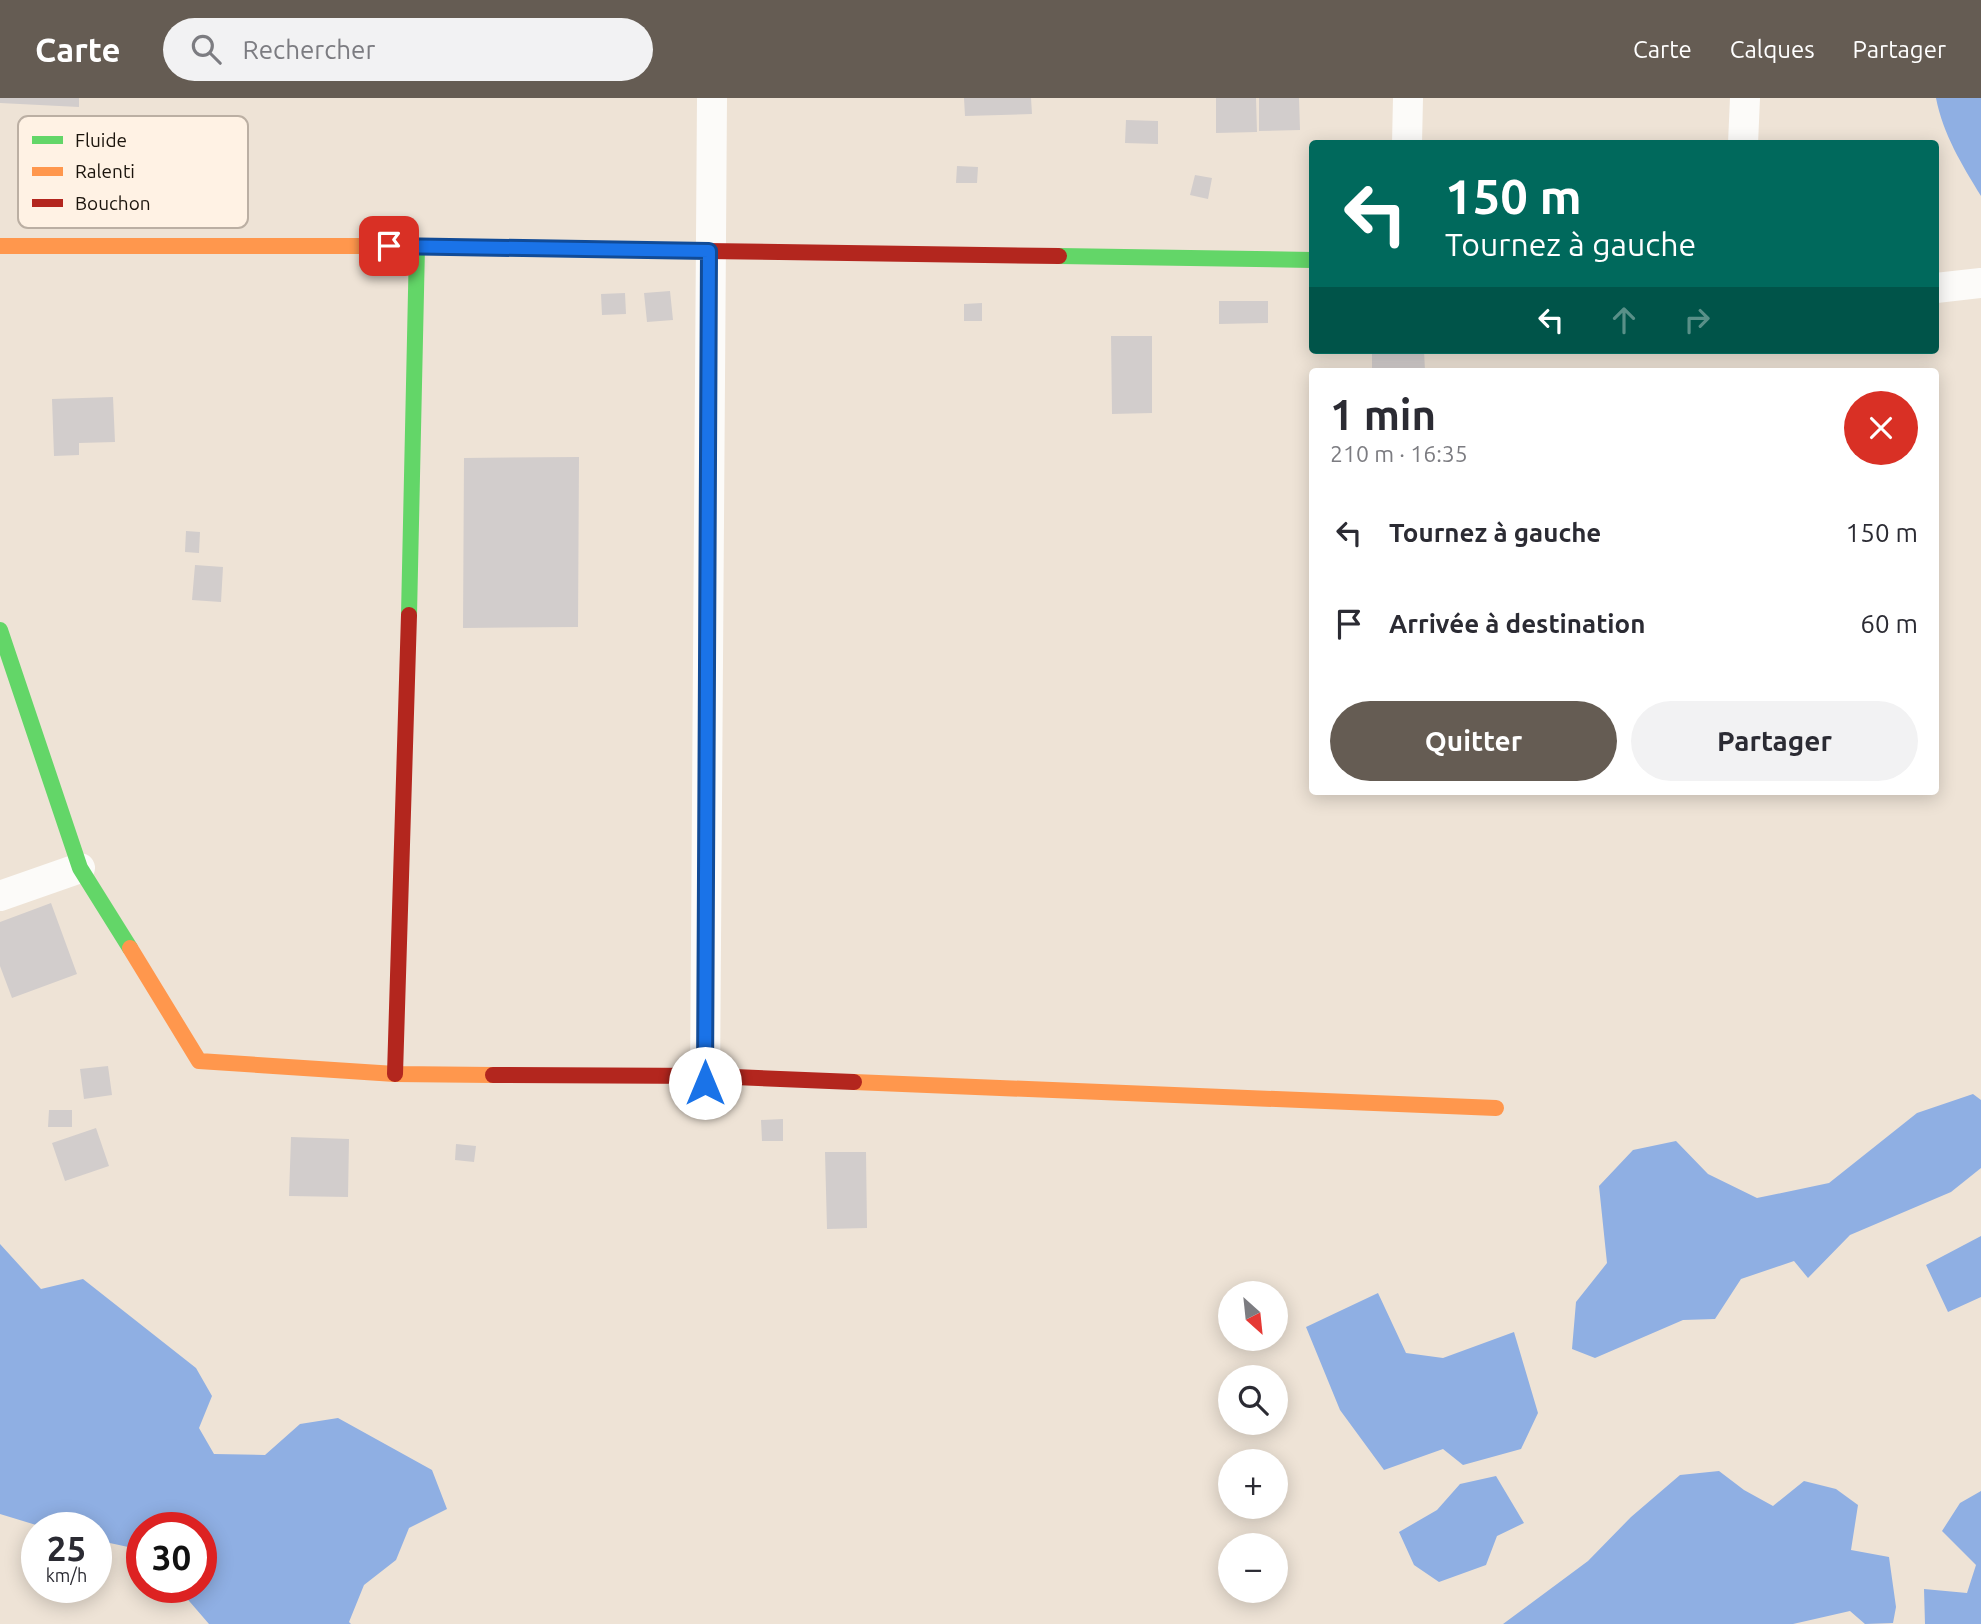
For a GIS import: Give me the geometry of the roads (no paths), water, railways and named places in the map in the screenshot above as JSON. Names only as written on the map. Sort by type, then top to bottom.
[{"type":"street","points":[[705,1083],[712,98]]},
{"type":"street","points":[[1407,140],[1408,98]]},
{"type":"street","points":[[1743,140],[1745,98]]},
{"type":"street","points":[[0,246],[416,246],[1309,260]]},
{"type":"street","points":[[395,1074],[407,706],[416,246]]},
{"type":"street","points":[[1939,288],[1981,283]]},
{"type":"street","points":[[0,630],[80,868],[200,1061],[395,1074],[711,1076],[1496,1108]]},
{"type":"street","points":[[0,896],[80,868]]},
{"type":"water","points":[[1936,98],[1981,98],[1981,196],[1948,137]]},
{"type":"water","points":[[1973,1094],[1981,1100],[1981,1168],[1951,1192],[1850,1235],[1808,1278],[1794,1261],[1741,1279],[1715,1319],[1683,1320],[1595,1358],[1572,1349],[1576,1302],[1607,1263],[1599,1186],[1633,1150],[1676,1141],[1708,1174],[1757,1198],[1829,1183],[1917,1113]]},
{"type":"water","points":[[1981,1236],[1981,1297],[1948,1312],[1926,1265]]},
{"type":"water","points":[[0,1244],[41,1289],[83,1279],[196,1368],[212,1396],[199,1428],[214,1454],[265,1455],[300,1424],[338,1418],[432,1470],[447,1509],[409,1528],[396,1560],[364,1585],[349,1622],[351,1624],[209,1624],[191,1603],[217,1603],[217,1512],[126,1512],[126,1547],[112,1543],[112,1512],[21,1512],[21,1520],[0,1514]]},
{"type":"water","points":[[1378,1293],[1406,1353],[1443,1358],[1514,1332],[1538,1413],[1521,1449],[1463,1465],[1443,1449],[1384,1470],[1340,1410],[1306,1327]]},
{"type":"water","points":[[1719,1471],[1744,1490],[1773,1506],[1804,1481],[1836,1489],[1858,1505],[1851,1550],[1889,1557],[1896,1607],[1893,1623],[1865,1624],[1850,1611],[1793,1624],[1503,1624],[1588,1561],[1631,1517],[1680,1475]]},
{"type":"water","points":[[1496,1476],[1524,1523],[1497,1536],[1486,1565],[1439,1582],[1414,1565],[1399,1532],[1437,1510],[1460,1484]]},
{"type":"water","points":[[1981,1491],[1981,1624],[1925,1624],[1924,1589],[1967,1593],[1976,1565],[1942,1531],[1960,1503]]}]
